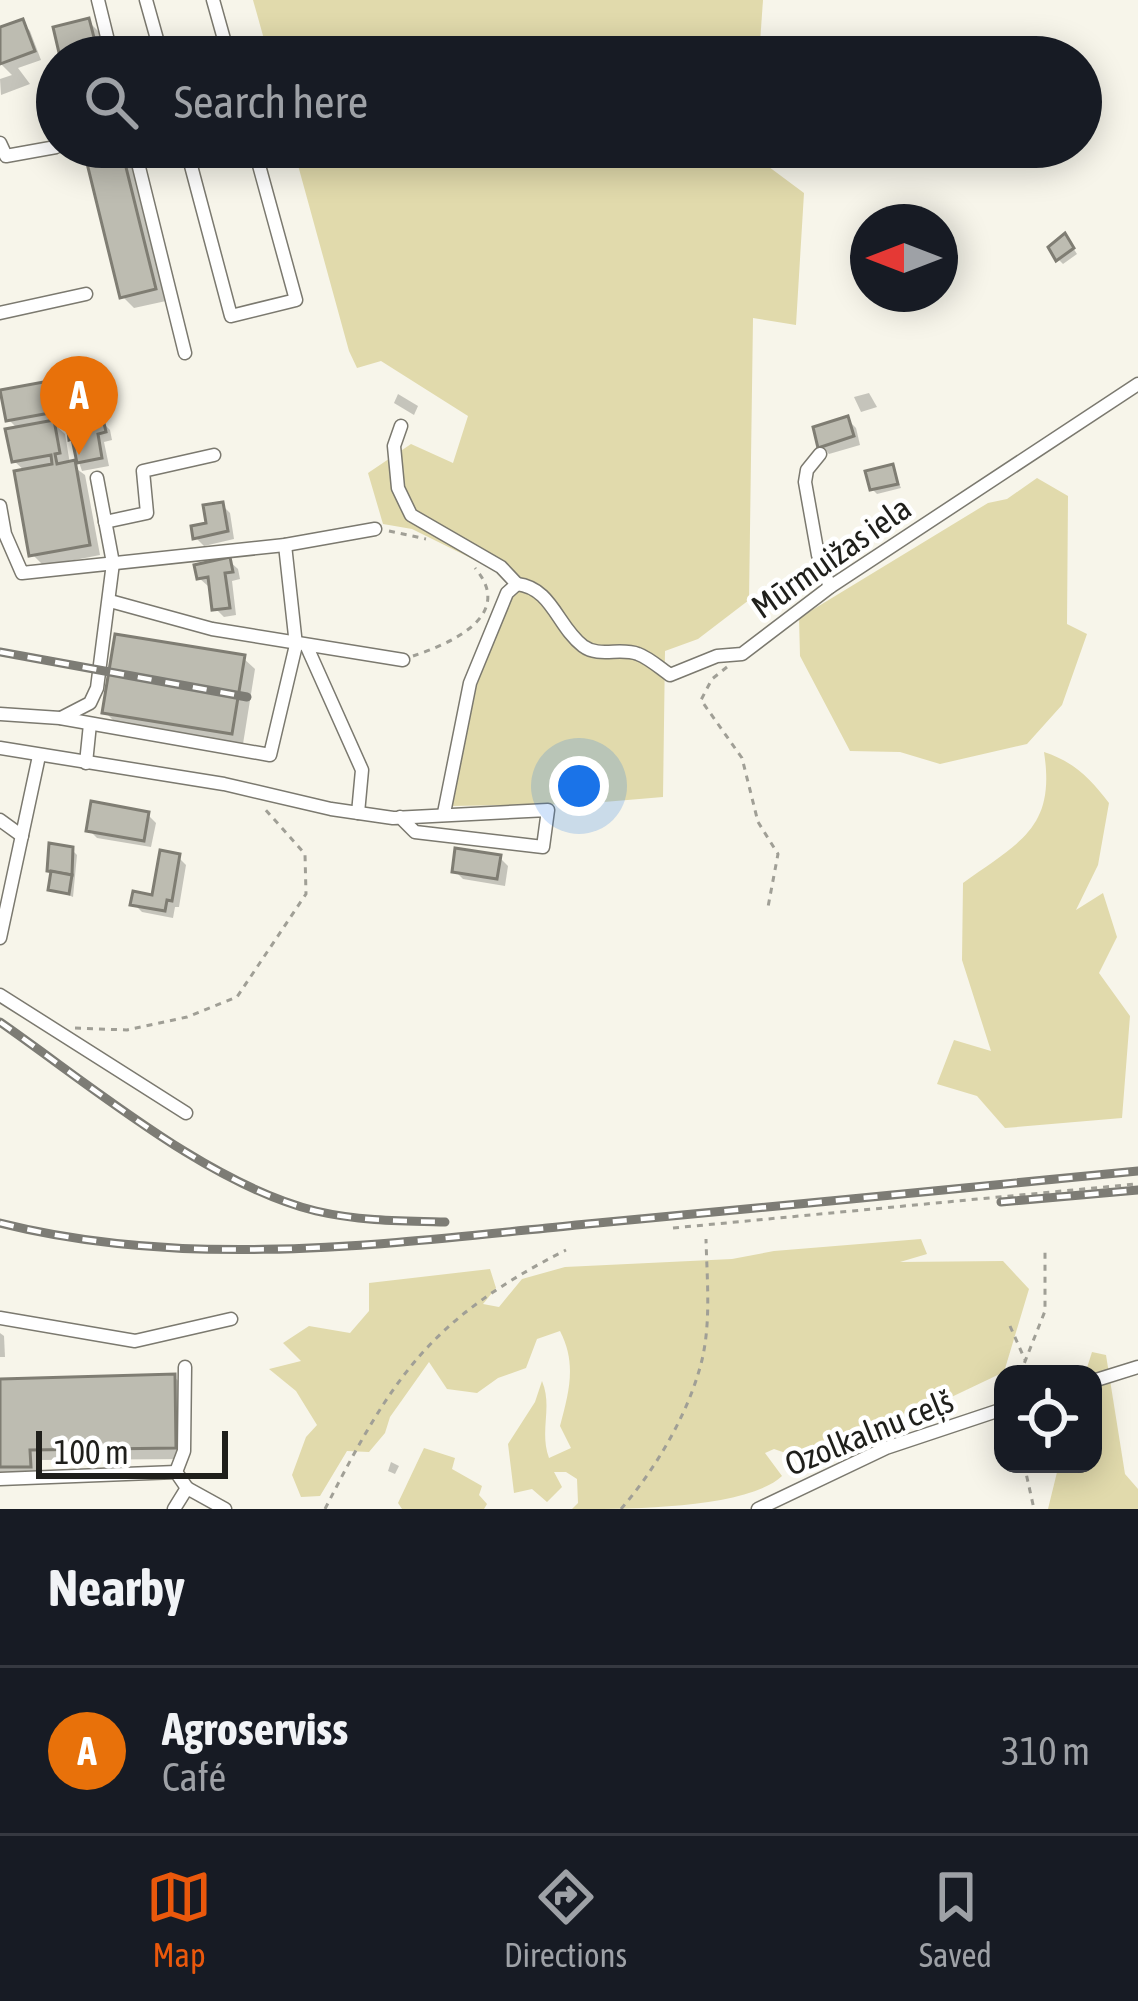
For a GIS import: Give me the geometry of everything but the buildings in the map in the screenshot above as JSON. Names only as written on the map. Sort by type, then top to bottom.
[{"type":"street","points":[[98,0],[107,36]]},
{"type":"street","points":[[146,0],[155,36]]},
{"type":"street","points":[[213,0],[223,36]]},
{"type":"street","points":[[0,143],[6,156],[36,151]]},
{"type":"street","points":[[139,168],[185,353]]},
{"type":"street","points":[[192,168],[231,316],[296,299],[260,168]]},
{"type":"street","points":[[0,313],[86,293]]},
{"type":"street","name":"Mūrmuižas iela","points":[[518,584],[534,586],[565,632],[590,652],[636,652],[670,675],[717,656],[742,654],[830,587],[1138,384]]},
{"type":"street","points":[[401,426],[394,446],[398,488],[411,515],[501,566],[518,584],[507,593],[470,683],[444,813]]},
{"type":"street","points":[[820,454],[807,470],[805,482],[818,555],[830,587]]},
{"type":"street","points":[[105,522],[147,513],[143,471],[214,455]]},
{"type":"street","points":[[60,718],[90,703],[97,688],[113,563],[97,478]]},
{"type":"street","points":[[0,506],[5,535],[22,573],[285,545],[375,529]]},
{"type":"street","points":[[285,545],[301,646],[362,770],[358,813]]},
{"type":"street","points":[[110,601],[212,629],[403,660]]},
{"type":"street","points":[[0,714],[60,718],[270,755],[301,646]]},
{"type":"street","points":[[86,763],[91,724]]},
{"type":"street","points":[[0,748],[358,813],[400,817],[548,810],[543,847],[415,832],[400,817]]},
{"type":"street","points":[[0,938],[39,756]]},
{"type":"street","points":[[0,820],[22,836]]},
{"type":"street","points":[[0,995],[186,1113]]},
{"type":"street","points":[[0,1318],[135,1341],[231,1319]]},
{"type":"street","points":[[1102,1378],[1138,1366]]},
{"type":"street","points":[[176,1472],[184,1450],[185,1367]]},
{"type":"street","name":"Ozolkalnu ceļš","points":[[758,1509],[886,1448],[994,1411]]},
{"type":"street","points":[[0,1479],[176,1472]]},
{"type":"street","points":[[176,1472],[187,1488],[225,1509]]},
{"type":"street","points":[[174,1509],[187,1488]]},
{"type":"path","points":[[375,529],[433,542]]},
{"type":"path","points":[[403,660],[456,642],[480,619],[487,599],[484,579],[472,564]]},
{"type":"path","points":[[742,654],[712,679],[701,700],[742,758],[758,822],[778,854],[768,908]]},
{"type":"path","points":[[56,1027],[128,1030],[187,1017],[236,998],[306,894],[304,854],[249,790]]},
{"type":"path","points":[[674,1228],[1136,1184]]},
{"type":"path","points":[[621,1509],[656,1462],[699,1371],[707,1319],[706,1239]]},
{"type":"path","points":[[1024,1365],[1045,1311],[1045,1247]]},
{"type":"path","points":[[325,1509],[390,1390],[425,1348],[465,1309],[566,1250]]},
{"type":"path","points":[[1010,1326],[1026,1361]]},
{"type":"path","points":[[1026,1473],[1034,1509]]},
{"type":"shaded area","points":[[253,0],[763,0],[760,36],[263,36]]},
{"type":"shaded area","points":[[299,168],[770,168],[804,193],[796,325],[753,318],[749,600],[698,639],[665,651],[663,797],[450,806],[470,691],[509,577],[412,529],[383,524],[368,473],[411,444],[453,463],[468,416],[381,361],[357,368]]},
{"type":"shaded area","points":[[1037,478],[1068,496],[1067,624],[1087,634],[1062,705],[1027,744],[940,764],[900,752],[850,751],[800,656],[799,618]]},
{"type":"shaded area","points":[[1044,752],[1081,772],[1109,803],[1098,865],[1076,910],[1103,893],[1117,937],[1099,973],[1130,1016],[1122,1118],[1005,1128],[977,1096],[937,1084],[954,1040],[991,1051],[962,960],[963,883],[1029,831],[1044,799]]},
{"type":"shaded area","points":[[921,1239],[927,1254],[900,1262],[1003,1261],[1029,1289],[1006,1365],[994,1365],[994,1377],[901,1421],[905,1427],[834,1461],[815,1463],[774,1449],[765,1453],[782,1476],[742,1495],[685,1505],[572,1509],[578,1503],[577,1479],[566,1472],[554,1472],[562,1487],[547,1502],[532,1489],[514,1493],[508,1444],[535,1402],[542,1381],[549,1458],[571,1448],[560,1426],[570,1367],[560,1331],[537,1339],[526,1368],[498,1378],[477,1393],[447,1389],[429,1362],[369,1452],[347,1451],[320,1496],[301,1497],[292,1475],[306,1437],[317,1425],[296,1391],[269,1369],[301,1361],[283,1343],[309,1326],[350,1333],[369,1311],[369,1283],[490,1269],[496,1288],[483,1304],[499,1307],[522,1279],[565,1267],[732,1259]]},
{"type":"shaded area","points":[[1092,1352],[1106,1355],[1125,1474],[1138,1489],[1138,1509],[1048,1509],[1057,1473],[1102,1473],[1102,1365],[1088,1365]]},
{"type":"shaded area","points":[[424,1448],[455,1458],[452,1469],[482,1486],[479,1495],[487,1504],[484,1509],[402,1509],[398,1503]]},
{"type":"railway","points":[[0,652],[247,697]]},
{"type":"railway","points":[[0,1022],[152,1131],[234,1180],[316,1211],[445,1222]]},
{"type":"railway","points":[[0,1223],[145,1246],[293,1249],[1138,1171]]},
{"type":"railway","points":[[1001,1202],[1138,1190]]},
{"type":"place","name":"Agroserviss","points":[[79,455]]}]
